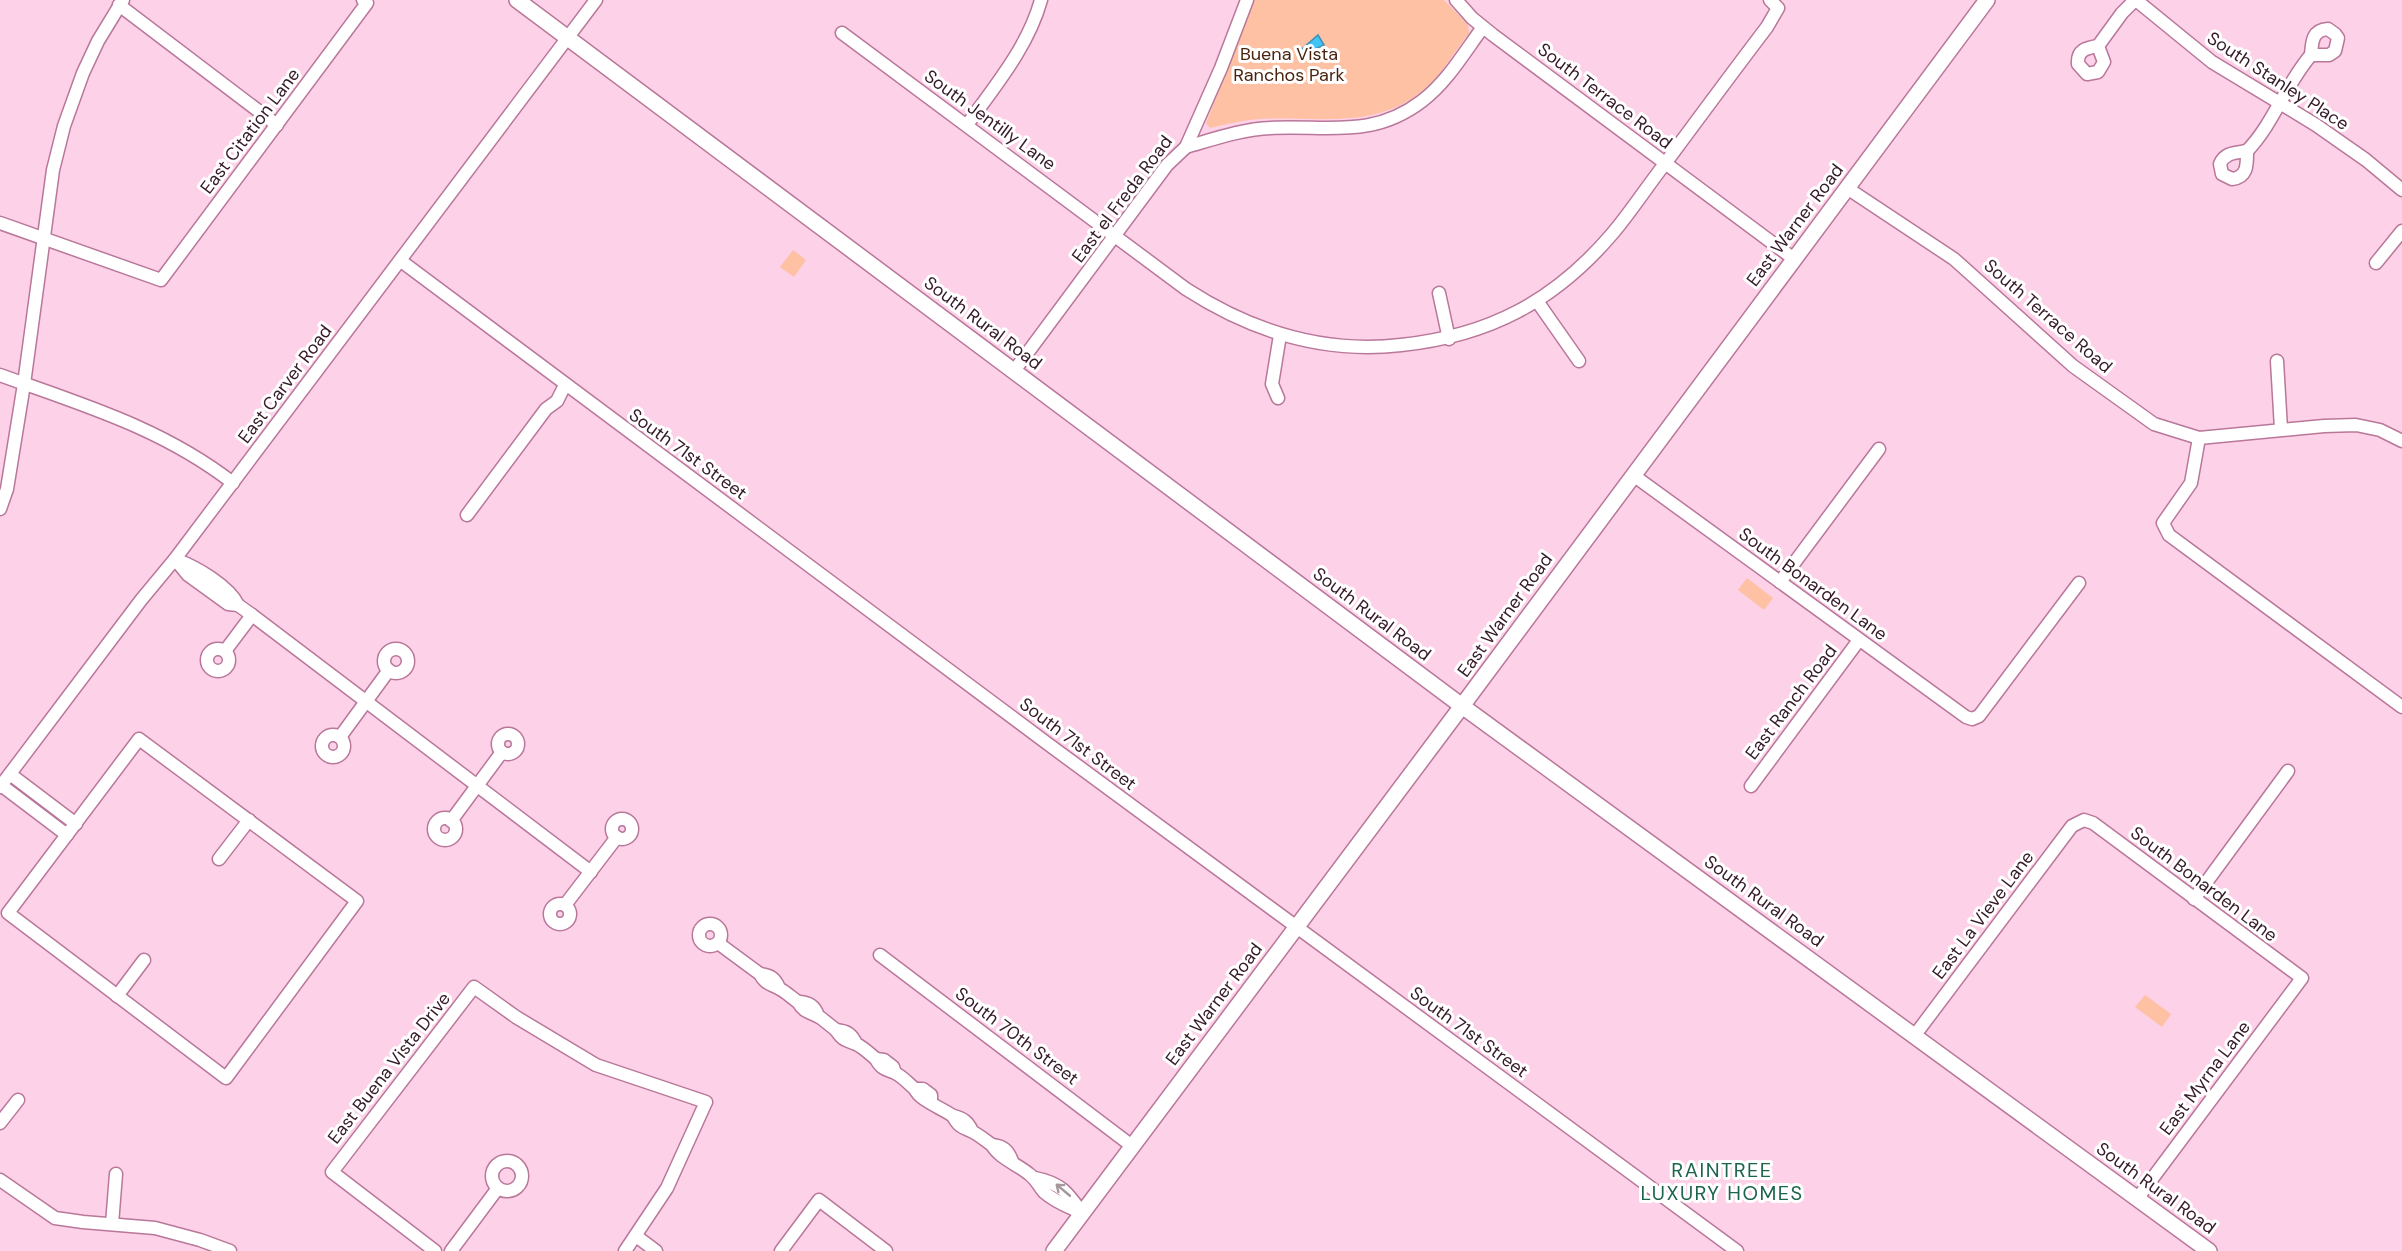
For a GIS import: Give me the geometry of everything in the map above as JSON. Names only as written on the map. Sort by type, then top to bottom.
[{"type":"main road","name":"South Rural Road","points":[[517,0],[1462,706],[2209,1251]]},
{"type":"main road","name":"East Warner Road","points":[[1053,1251],[1987,0]]},
{"type":"street","name":"East Carver Road","points":[[1,786],[141,600],[176,559],[596,0]]},
{"type":"street","points":[[967,125],[1018,53],[1041,0]]},
{"type":"street","name":"East el Freda Road","points":[[1014,371],[1167,165],[1186,147],[1221,68],[1247,0]]},
{"type":"street","name":"South Terrace Road","points":[[1456,0],[1483,27],[1794,259]]},
{"type":"street","points":[[2098,46],[2122,13],[2136,0]]},
{"type":"street","name":"South Stanley Place","points":[[2136,0],[2212,62],[2280,103],[2366,160],[2402,190]]},
{"type":"street","name":"East Citation Lane","points":[[44,238],[161,280],[277,125],[365,2]]},
{"type":"street","points":[[0,509],[7,489],[24,384],[53,170],[64,126],[98,41],[121,3],[277,125]]},
{"type":"street","name":"South Jentilly Lane","points":[[842,33],[1213,306],[1280,335],[1322,345],[1377,348],[1449,339],[1490,325],[1538,301],[1576,271],[1612,234],[1767,27],[1774,4]]},
{"type":"street","points":[[1186,147],[1235,133],[1271,128],[1348,130],[1385,122],[1422,101],[1443,82],[1483,27]]},
{"type":"street","points":[[2247,151],[2258,139],[2301,67],[2311,55]]},
{"type":"street","name":"South Terrace Road","points":[[1847,188],[1954,259],[2073,366],[2154,424],[2199,438]]},
{"type":"street","points":[[0,223],[44,238]]},
{"type":"street","points":[[2376,263],[2402,231]]},
{"type":"street","name":"South 71st Street","points":[[401,261],[1296,927],[1737,1251]]},
{"type":"street","points":[[1439,293],[1449,339]]},
{"type":"street","points":[[1538,301],[1579,361]]},
{"type":"street","points":[[1278,398],[1272,384],[1280,335]]},
{"type":"street","points":[[2277,362],[2281,429]]},
{"type":"street","points":[[0,375],[127,420],[188,452],[233,483]]},
{"type":"street","points":[[467,515],[546,409],[557,401],[565,385]]},
{"type":"street","points":[[2402,441],[2380,430],[2356,425],[2281,429],[2199,438],[2191,483],[2163,523],[2169,535],[2402,707]]},
{"type":"street","points":[[1780,582],[1879,449]]},
{"type":"street","name":"South Bonarden Lane","points":[[1634,475],[1859,640],[1972,719],[1979,716],[2079,583]]},
{"type":"street","points":[[176,559],[188,575],[228,604],[238,605],[252,615],[591,872]]},
{"type":"street","points":[[225,651],[252,615]]},
{"type":"street","name":"East Ranch Road","points":[[1750,786],[1859,640]]},
{"type":"street","points":[[340,737],[389,670]]},
{"type":"street","points":[[139,739],[249,820],[357,901],[226,1078],[9,913],[139,739]]},
{"type":"street","points":[[451,820],[502,752]]},
{"type":"street","points":[[2194,899],[2288,771]]},
{"type":"street","points":[[10,774],[76,824]]},
{"type":"street","points":[[1,786],[67,835]]},
{"type":"street","points":[[34,810],[42,798]]},
{"type":"street","points":[[219,859],[249,820]]},
{"type":"street","name":"South Bonarden Lane","points":[[2084,820],[2093,823],[2302,978]]},
{"type":"street","name":"East La Vieve Lane","points":[[1915,1035],[2072,826],[2084,820]]},
{"type":"street","points":[[565,905],[617,837]]},
{"type":"street","points":[[718,943],[760,974],[768,974],[776,980],[779,988],[798,1002],[806,1002],[816,1009],[818,1016],[836,1030],[845,1031],[853,1037],[856,1044],[876,1059],[884,1060],[893,1067],[895,1073],[915,1089],[923,1089],[931,1095],[931,1101],[953,1116],[961,1118],[969,1124],[972,1131],[992,1145],[1000,1146],[1010,1153],[1012,1161],[1035,1178],[1060,1204],[1082,1213]]},
{"type":"street","name":"South 70th Street","points":[[880,955],[1132,1146]]},
{"type":"street","points":[[117,996],[144,960]]},
{"type":"street","name":"East Myrna Lane","points":[[2137,1199],[2302,978]]},
{"type":"street","name":"East Buena Vista Drive","points":[[435,1251],[332,1172],[474,987],[516,1017],[596,1065],[706,1102],[668,1188],[636,1236]]},
{"type":"street","points":[[0,1123],[18,1100]]},
{"type":"street","points":[[111,1224],[116,1174]]},
{"type":"street","points":[[0,1180],[55,1218],[154,1228],[200,1240],[230,1251]]},
{"type":"street","points":[[451,1251],[498,1188]]},
{"type":"street","points":[[781,1251],[819,1200],[886,1251]]},
{"type":"street","points":[[625,1251],[636,1236],[656,1251]]},
{"type":"green space","name":"Buena Vista Ranchos Park","points":[[1254,0],[1444,0],[1468,25],[1469,33],[1427,87],[1408,101],[1388,110],[1368,116],[1326,119],[1260,119],[1210,128],[1206,123]]},
{"type":"green space","points":[[793,250],[806,260],[794,277],[780,267]]},
{"type":"green space","points":[[1747,578],[1773,598],[1764,610],[1738,590]]},
{"type":"green space","points":[[2145,995],[2171,1014],[2162,1027],[2135,1007]]},
{"type":"water","points":[[1318,35],[1324,45],[1305,54],[1302,49]]},
{"type":"district","name":"RAINTREE LUXURY HOMES","points":[[1722,1182]]}]
